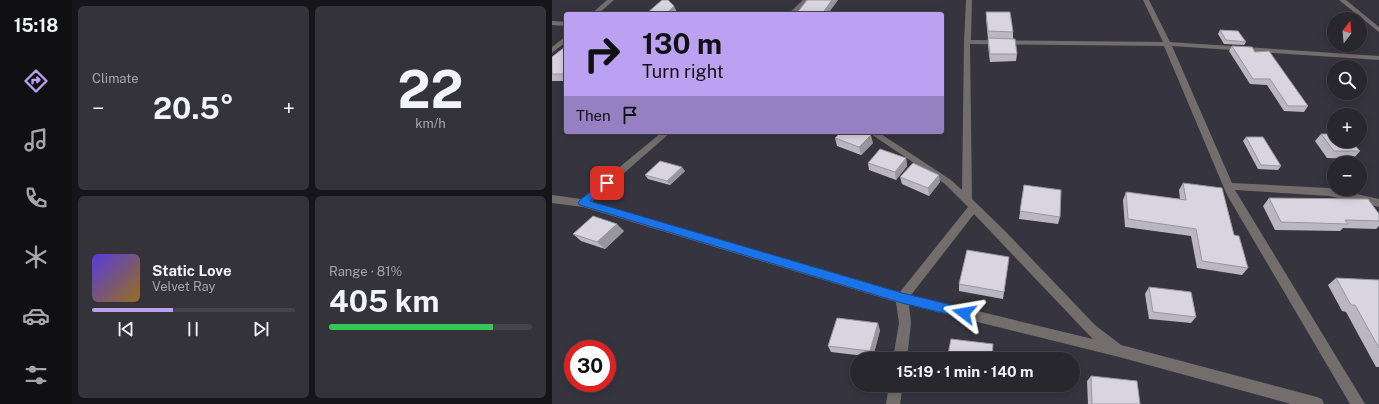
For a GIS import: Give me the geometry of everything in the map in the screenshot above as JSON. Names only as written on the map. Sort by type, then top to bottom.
[{"type":"street","points":[[596,12],[611,0]]},
{"type":"street","points":[[793,12],[807,0]]},
{"type":"street","points":[[901,352],[905,323],[902,298],[970,204],[967,42],[969,0]]},
{"type":"street","points":[[1146,0],[1167,44],[1228,186],[1358,404]]},
{"type":"street","points":[[1342,0],[1379,30]]},
{"type":"street","points":[[552,23],[564,24]]},
{"type":"street","points":[[552,51],[564,40]]},
{"type":"street","points":[[967,42],[1167,44],[1379,58]]},
{"type":"street","points":[[583,203],[665,134]]},
{"type":"street","points":[[875,134],[948,182],[1003,236],[1091,329],[1119,351]]},
{"type":"street","points":[[1228,186],[1330,192],[1379,203]]},
{"type":"street","points":[[552,199],[583,203],[902,298],[1119,351],[1317,404]]},
{"type":"street","points":[[893,404],[895,392]]},
{"type":"building","points":[[662,0],[668,0],[674,6],[668,12],[648,12]]},
{"type":"building","points":[[807,0],[832,0],[823,12],[798,12]]},
{"type":"building","points":[[986,12],[1010,12],[1013,32],[988,31]]},
{"type":"building","points":[[1220,30],[1238,31],[1246,42],[1226,40]]},
{"type":"building","points":[[988,38],[1015,39],[1017,54],[990,54]]},
{"type":"building","points":[[1232,46],[1252,47],[1255,52],[1269,51],[1308,106],[1288,106],[1270,79],[1253,79]]},
{"type":"building","points":[[564,48],[564,74],[552,74],[552,57]]},
{"type":"building","points":[[839,134],[871,135],[859,147],[835,138]]},
{"type":"building","points":[[1321,134],[1327,134],[1327,142]]},
{"type":"building","points":[[1246,137],[1263,137],[1281,166],[1261,165]]},
{"type":"building","points":[[1332,148],[1357,148],[1360,151],[1334,151]]},
{"type":"building","points":[[880,149],[906,158],[895,172],[868,163]]},
{"type":"building","points":[[660,161],[682,167],[667,181],[645,175]]},
{"type":"building","points":[[913,163],[939,175],[928,188],[900,177]]},
{"type":"building","points":[[1183,183],[1222,188],[1234,235],[1239,236],[1248,268],[1202,261],[1196,229],[1128,219],[1126,192],[1186,200]]},
{"type":"building","points":[[1024,185],[1061,190],[1060,217],[1020,211]]},
{"type":"building","points":[[1269,198],[1368,199],[1379,214],[1379,221],[1345,220],[1348,224],[1281,222]]},
{"type":"building","points":[[593,216],[617,224],[597,242],[573,234]]},
{"type":"building","points":[[967,250],[1009,257],[1004,292],[959,284]]},
{"type":"building","points":[[1336,278],[1379,280],[1379,348],[1355,305],[1351,305]]},
{"type":"building","points":[[1149,287],[1191,292],[1196,317],[1153,312]]},
{"type":"building","points":[[837,318],[878,323],[870,351],[828,346]]},
{"type":"building","points":[[951,339],[993,344],[992,352],[948,352]]},
{"type":"building","points":[[1091,376],[1137,381],[1140,404],[1092,404]]},
{"type":"route","points":[[607,183],[583,203],[902,298],[964,313]]}]
